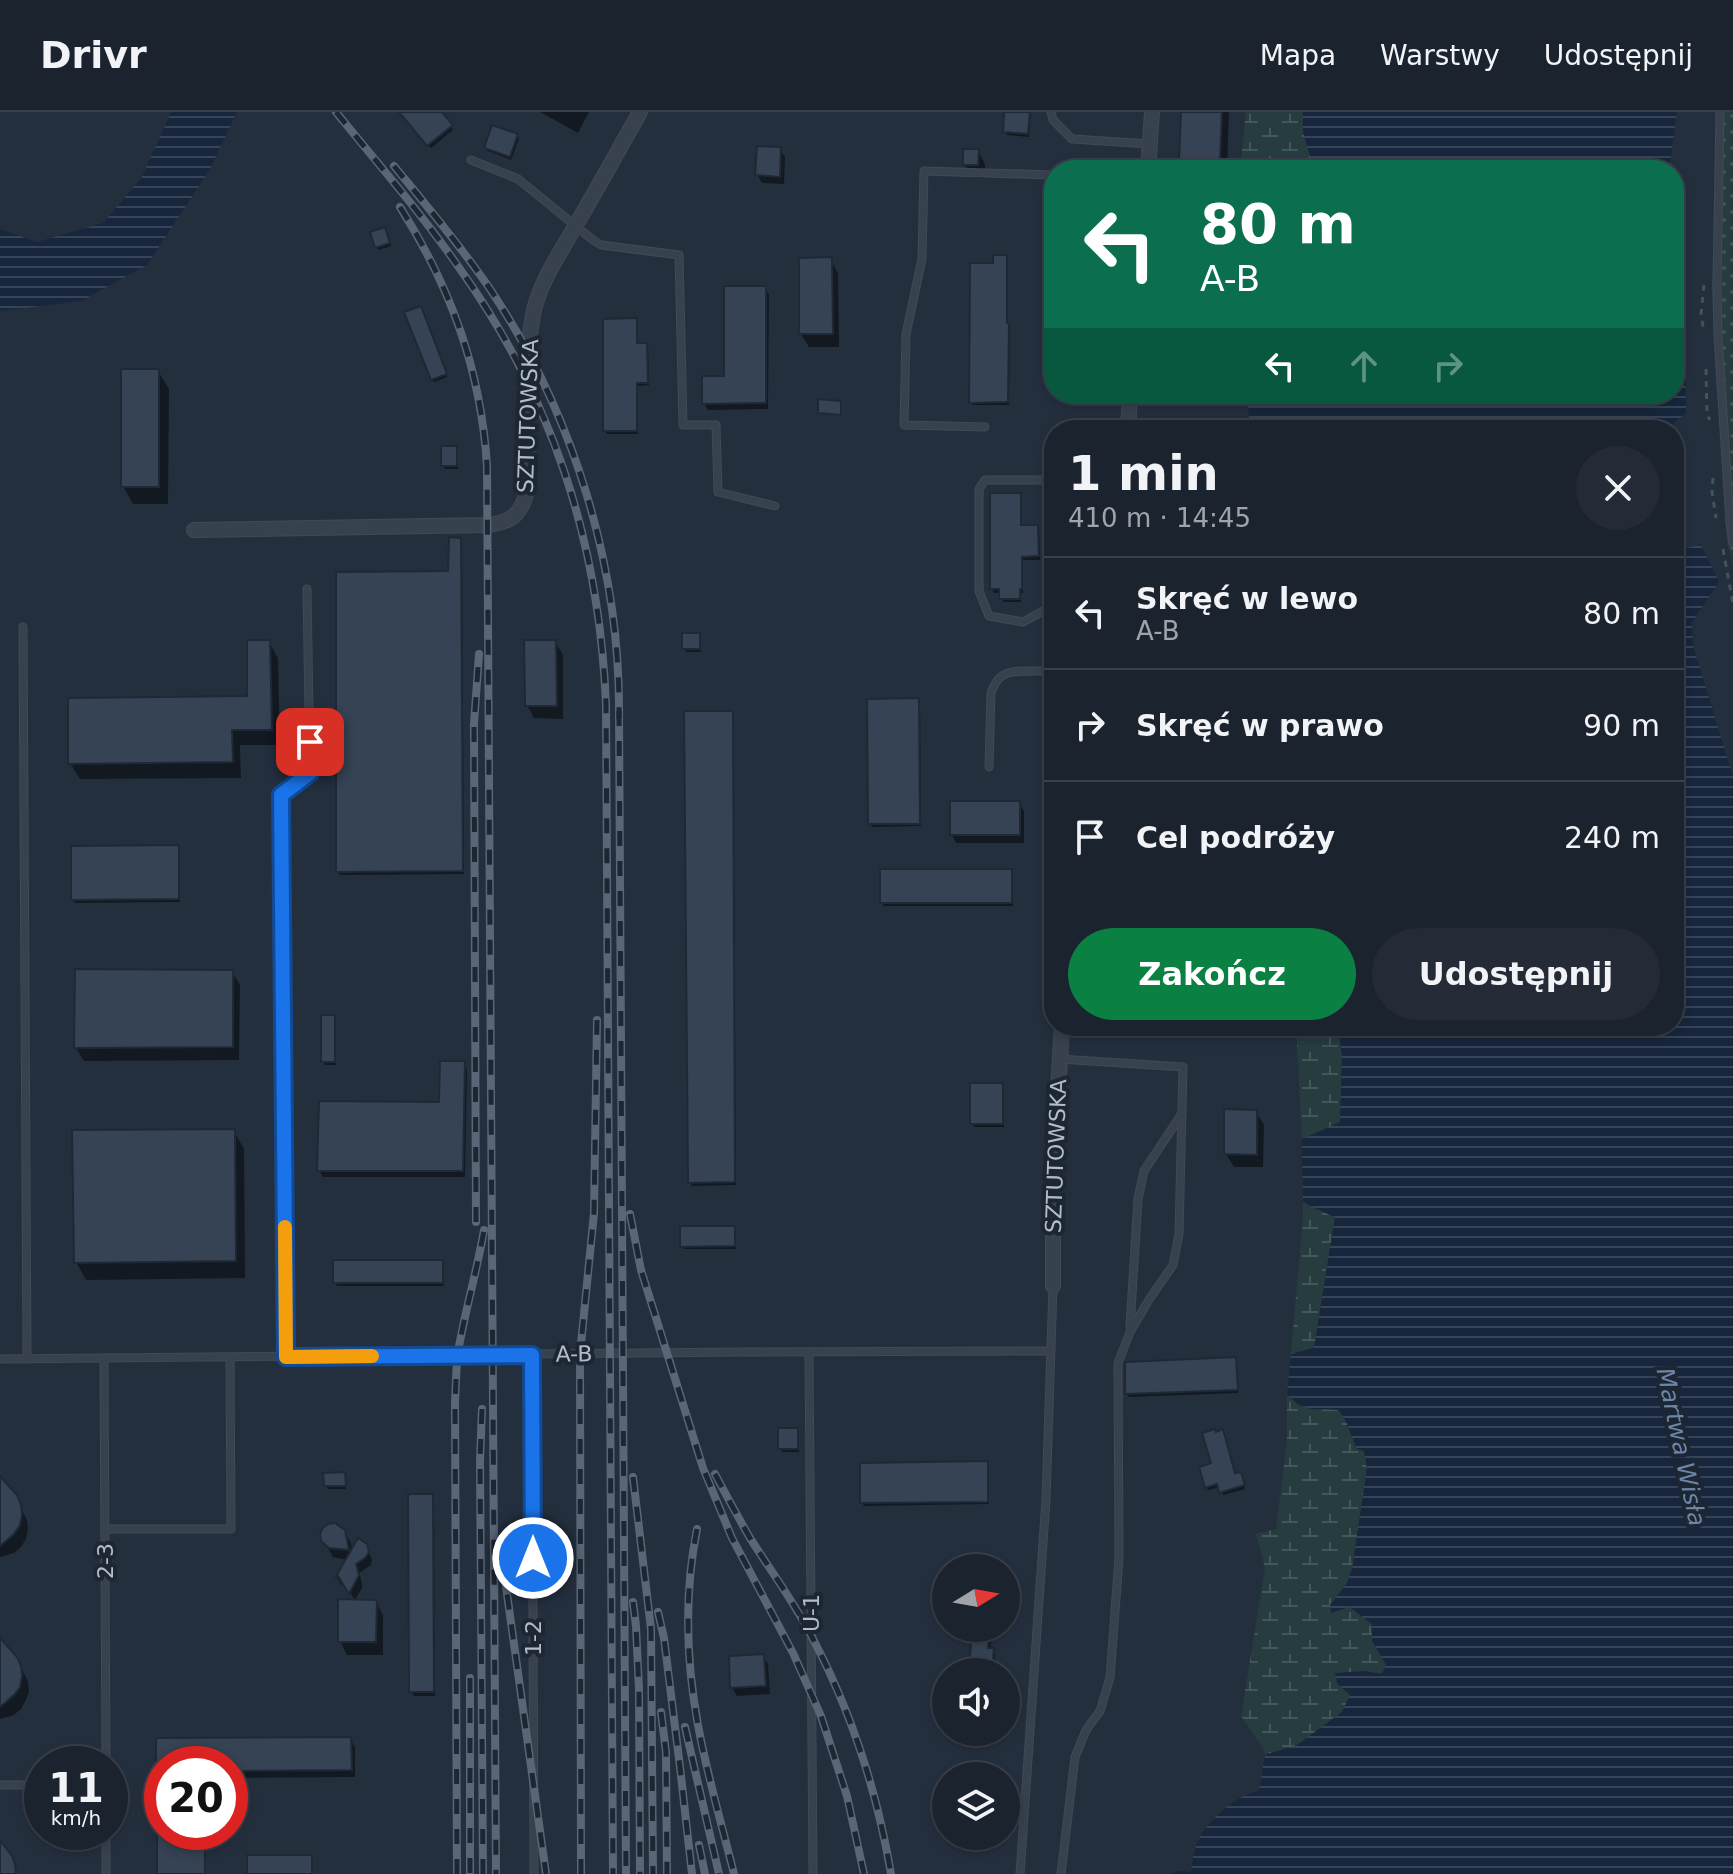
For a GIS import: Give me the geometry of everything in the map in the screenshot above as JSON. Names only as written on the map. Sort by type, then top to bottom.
[{"type":"street","name":"SZTUTOWSKA","points":[[194,530],[488,525],[502,523],[516,515],[525,503],[528,486],[527,352],[535,307],[549,270],[640,112]]},
{"type":"street","points":[[1149,160],[1152,112]]},
{"type":"street","name":"SZTUTOWSKA","points":[[1053,1286],[1053,1171],[1061,1036]]},
{"type":"lane","points":[[1051,112],[1053,120],[1072,139],[1150,144]]},
{"type":"lane","points":[[1720,112],[1718,337],[1733,543]]},
{"type":"lane","points":[[471,160],[518,179],[601,245],[679,255],[683,425],[716,425],[718,492],[775,506]]},
{"type":"lane","points":[[985,427],[904,425],[906,334],[922,259],[924,171],[1044,175]]},
{"type":"lane","points":[[1044,480],[985,480],[979,489],[979,591],[989,616],[1023,622],[1044,611]]},
{"type":"lane","points":[[286,1357],[281,795],[310,773],[307,589]]},
{"type":"lane","points":[[23,627],[27,1359]]},
{"type":"lane","points":[[989,767],[991,692],[996,682],[1001,676],[1012,672],[1044,671]]},
{"type":"lane","points":[[1059,1059],[1183,1067],[1179,1234],[1173,1265],[1130,1332],[1118,1363],[1119,1558],[1110,1678],[1100,1711],[1086,1730],[1075,1757],[1061,1874]]},
{"type":"lane","points":[[1130,1332],[1138,1199],[1144,1171],[1182,1113]]},
{"type":"lane","points":[[1020,1874],[1046,1500],[1053,1286]]},
{"type":"lane","name":"A-B","points":[[0,1359],[1051,1351]]},
{"type":"lane","name":"U-1","points":[[809,1352],[813,1874]]},
{"type":"lane","name":"1-2","points":[[532,1355],[534,1874]]},
{"type":"lane","points":[[105,1529],[231,1529],[230,1357]]},
{"type":"lane","name":"2-3","points":[[104,1358],[106,1746]]},
{"type":"lane","points":[[0,1785],[24,1785]]},
{"type":"lane","points":[[106,1850],[106,1874]]},
{"type":"green space","points":[[1246,112],[1303,112],[1303,132],[1311,160],[1241,160]]},
{"type":"green space","points":[[1716,112],[1733,112],[1733,564],[1727,542],[1712,295]]},
{"type":"green space","points":[[1297,1036],[1339,1036],[1342,1055],[1340,1122],[1302,1139]]},
{"type":"green space","points":[[1303,1201],[1335,1217],[1314,1348],[1291,1354],[1303,1218]]},
{"type":"green space","points":[[1287,1394],[1298,1405],[1338,1410],[1345,1416],[1350,1434],[1364,1451],[1367,1469],[1352,1569],[1347,1583],[1330,1606],[1350,1607],[1372,1624],[1372,1641],[1386,1665],[1382,1674],[1364,1671],[1337,1683],[1350,1695],[1342,1712],[1297,1745],[1265,1755],[1241,1716],[1265,1568],[1256,1534],[1276,1529],[1287,1441]]},
{"type":"water","points":[[171,112],[237,112],[209,171],[147,265],[81,301],[0,311],[0,229],[37,242],[103,223],[142,177]]},
{"type":"water","points":[[1303,112],[1677,112],[1670,160],[1311,160],[1303,132]]},
{"type":"water","points":[[1684,268],[1686,413],[1678,420],[1249,420],[1248,404],[1684,404]]},
{"type":"water","name":"Martwa Wisła","points":[[1684,543],[1685,548],[1701,545],[1719,582],[1692,622],[1693,646],[1733,776],[1733,1874],[1172,1874],[1191,1872],[1196,1846],[1213,1820],[1240,1798],[1259,1791],[1265,1755],[1297,1745],[1342,1712],[1350,1695],[1337,1683],[1335,1673],[1364,1671],[1382,1674],[1386,1665],[1372,1641],[1372,1624],[1350,1607],[1331,1613],[1330,1605],[1347,1583],[1352,1569],[1367,1469],[1364,1451],[1357,1449],[1338,1410],[1304,1407],[1287,1394],[1291,1354],[1314,1348],[1335,1217],[1303,1201],[1302,1139],[1340,1122],[1342,1055],[1339,1036],[1684,1036]]},
{"type":"building","points":[[399,112],[442,112],[453,125],[427,146]]},
{"type":"building","points":[[1004,112],[1030,112],[1028,134],[1003,132]]},
{"type":"building","points":[[1181,112],[1222,112],[1220,160],[1179,160]]},
{"type":"building","points":[[492,125],[518,134],[510,157],[484,148]]},
{"type":"building","points":[[757,146],[781,147],[780,177],[755,175]]},
{"type":"building","points":[[963,149],[979,149],[978,165],[963,165]]},
{"type":"building","points":[[385,227],[390,243],[375,248],[370,232]]},
{"type":"building","points":[[993,255],[1007,255],[1008,402],[969,403],[970,263],[993,263]]},
{"type":"building","points":[[832,257],[833,334],[799,334],[799,258]]},
{"type":"building","points":[[724,286],[766,286],[766,403],[702,404],[702,376],[724,376]]},
{"type":"building","points":[[421,306],[447,374],[431,380],[404,312]]},
{"type":"building","points":[[637,318],[637,343],[647,343],[648,383],[637,383],[637,431],[603,431],[603,319]]},
{"type":"building","points":[[121,369],[159,369],[159,487],[121,487]]},
{"type":"building","points":[[818,399],[841,401],[841,415],[818,413]]},
{"type":"building","points":[[441,446],[457,446],[457,466],[441,466]]},
{"type":"building","points":[[990,493],[1021,493],[1021,525],[1038,525],[1039,556],[1022,557],[1020,599],[999,599],[999,589],[990,589]]},
{"type":"building","points":[[449,537],[461,538],[463,871],[336,872],[336,572],[448,571]]},
{"type":"building","points":[[682,633],[700,633],[700,649],[682,649]]},
{"type":"building","points":[[247,640],[270,640],[272,730],[232,730],[233,762],[68,764],[68,698],[247,696]]},
{"type":"building","points":[[524,640],[556,640],[557,706],[525,706]]},
{"type":"building","points":[[919,698],[920,824],[868,824],[867,699]]},
{"type":"building","points":[[684,711],[733,711],[735,1182],[688,1183]]},
{"type":"building","points":[[950,801],[1020,801],[1020,835],[950,835]]},
{"type":"building","points":[[179,845],[179,899],[71,900],[71,846]]},
{"type":"building","points":[[880,869],[1012,869],[1012,903],[880,903]]},
{"type":"building","points":[[75,969],[233,970],[233,1047],[74,1048]]},
{"type":"building","points":[[321,1015],[335,1015],[335,1062],[321,1062]]},
{"type":"building","points":[[440,1061],[465,1061],[463,1171],[317,1171],[319,1101],[439,1102]]},
{"type":"building","points":[[970,1083],[1003,1083],[1003,1124],[970,1124]]},
{"type":"building","points":[[1224,1109],[1257,1110],[1257,1155],[1224,1154]]},
{"type":"building","points":[[235,1129],[236,1261],[74,1263],[72,1130]]},
{"type":"building","points":[[680,1226],[735,1226],[735,1246],[680,1247]]},
{"type":"building","points":[[333,1260],[443,1260],[443,1283],[333,1283]]},
{"type":"building","points":[[1236,1357],[1238,1390],[1125,1394],[1125,1362]]},
{"type":"building","points":[[778,1428],[798,1428],[798,1449],[778,1449]]},
{"type":"building","points":[[1215,1429],[1216,1432],[1223,1429],[1235,1473],[1241,1472],[1245,1485],[1219,1493],[1217,1484],[1205,1488],[1199,1467],[1211,1463],[1202,1433]]},
{"type":"building","points":[[988,1461],[988,1502],[860,1503],[860,1463]]},
{"type":"building","points":[[345,1472],[346,1486],[324,1486],[323,1473]]},
{"type":"building","points":[[0,1476],[17,1495],[22,1515],[14,1534],[0,1546]]},
{"type":"building","points":[[408,1494],[433,1494],[434,1692],[409,1692]]},
{"type":"building","points":[[335,1523],[345,1530],[349,1550],[329,1548],[321,1541],[322,1529]]},
{"type":"building","points":[[358,1538],[367,1544],[369,1552],[356,1564],[359,1575],[349,1594],[338,1576],[335,1578]]},
{"type":"building","points":[[338,1599],[377,1600],[376,1642],[338,1642]]},
{"type":"building","points":[[0,1638],[17,1657],[22,1676],[20,1687],[0,1707]]},
{"type":"building","points":[[971,1642],[989,1642],[988,1648],[994,1648],[993,1658],[970,1658]]},
{"type":"building","points":[[764,1654],[766,1686],[730,1688],[729,1656]]},
{"type":"building","points":[[351,1737],[352,1770],[248,1771],[248,1746],[156,1746],[156,1738]]},
{"type":"building","points":[[0,1840],[12,1856],[16,1874],[0,1874]]},
{"type":"building","points":[[157,1850],[205,1850],[205,1874],[157,1874]]},
{"type":"building","points":[[247,1855],[312,1855],[312,1874],[247,1874]]},
{"type":"railway","points":[[336,112],[460,269],[521,370],[546,422],[582,530],[602,644],[606,704],[613,1874]]},
{"type":"railway","points":[[394,166],[488,286],[545,385],[567,438],[601,548],[611,605],[619,719]]},
{"type":"railway","points":[[400,207],[434,268],[460,331],[478,396],[487,466],[496,1874]]},
{"type":"railway","points":[[476,1222],[474,724],[479,654]]},
{"type":"railway","points":[[619,711],[626,1874]]},
{"type":"railway","points":[[581,1874],[580,1354],[594,1213],[597,1020]]},
{"type":"railway","points":[[630,1214],[641,1270],[703,1468],[732,1538],[793,1653],[821,1716],[847,1796],[864,1874]]},
{"type":"railway","points":[[457,1874],[455,1402],[458,1352],[484,1230]]},
{"type":"railway","points":[[482,1409],[483,1874]]},
{"type":"railway","points":[[715,1474],[750,1538],[805,1624],[839,1694],[870,1782],[891,1874]]},
{"type":"railway","points":[[633,1477],[651,1629],[653,1874]]},
{"type":"railway","points":[[697,1529],[688,1602],[691,1676],[710,1781],[734,1874]]},
{"type":"railway","points":[[503,1565],[546,1874]]},
{"type":"railway","points":[[633,1602],[639,1690],[640,1874]]},
{"type":"railway","points":[[658,1612],[664,1638],[692,1874]]},
{"type":"railway","points":[[470,1678],[470,1874]]},
{"type":"railway","points":[[661,1712],[666,1752],[667,1874]]},
{"type":"railway","points":[[685,1727],[719,1874]]},
{"type":"railway","points":[[699,1845],[705,1874]]},
{"type":"slow traffic","points":[[285,1227],[286,1357],[372,1356]]},
{"type":"route","points":[[310,742],[310,773],[281,795],[286,1357],[532,1355],[533,1558]]}]
